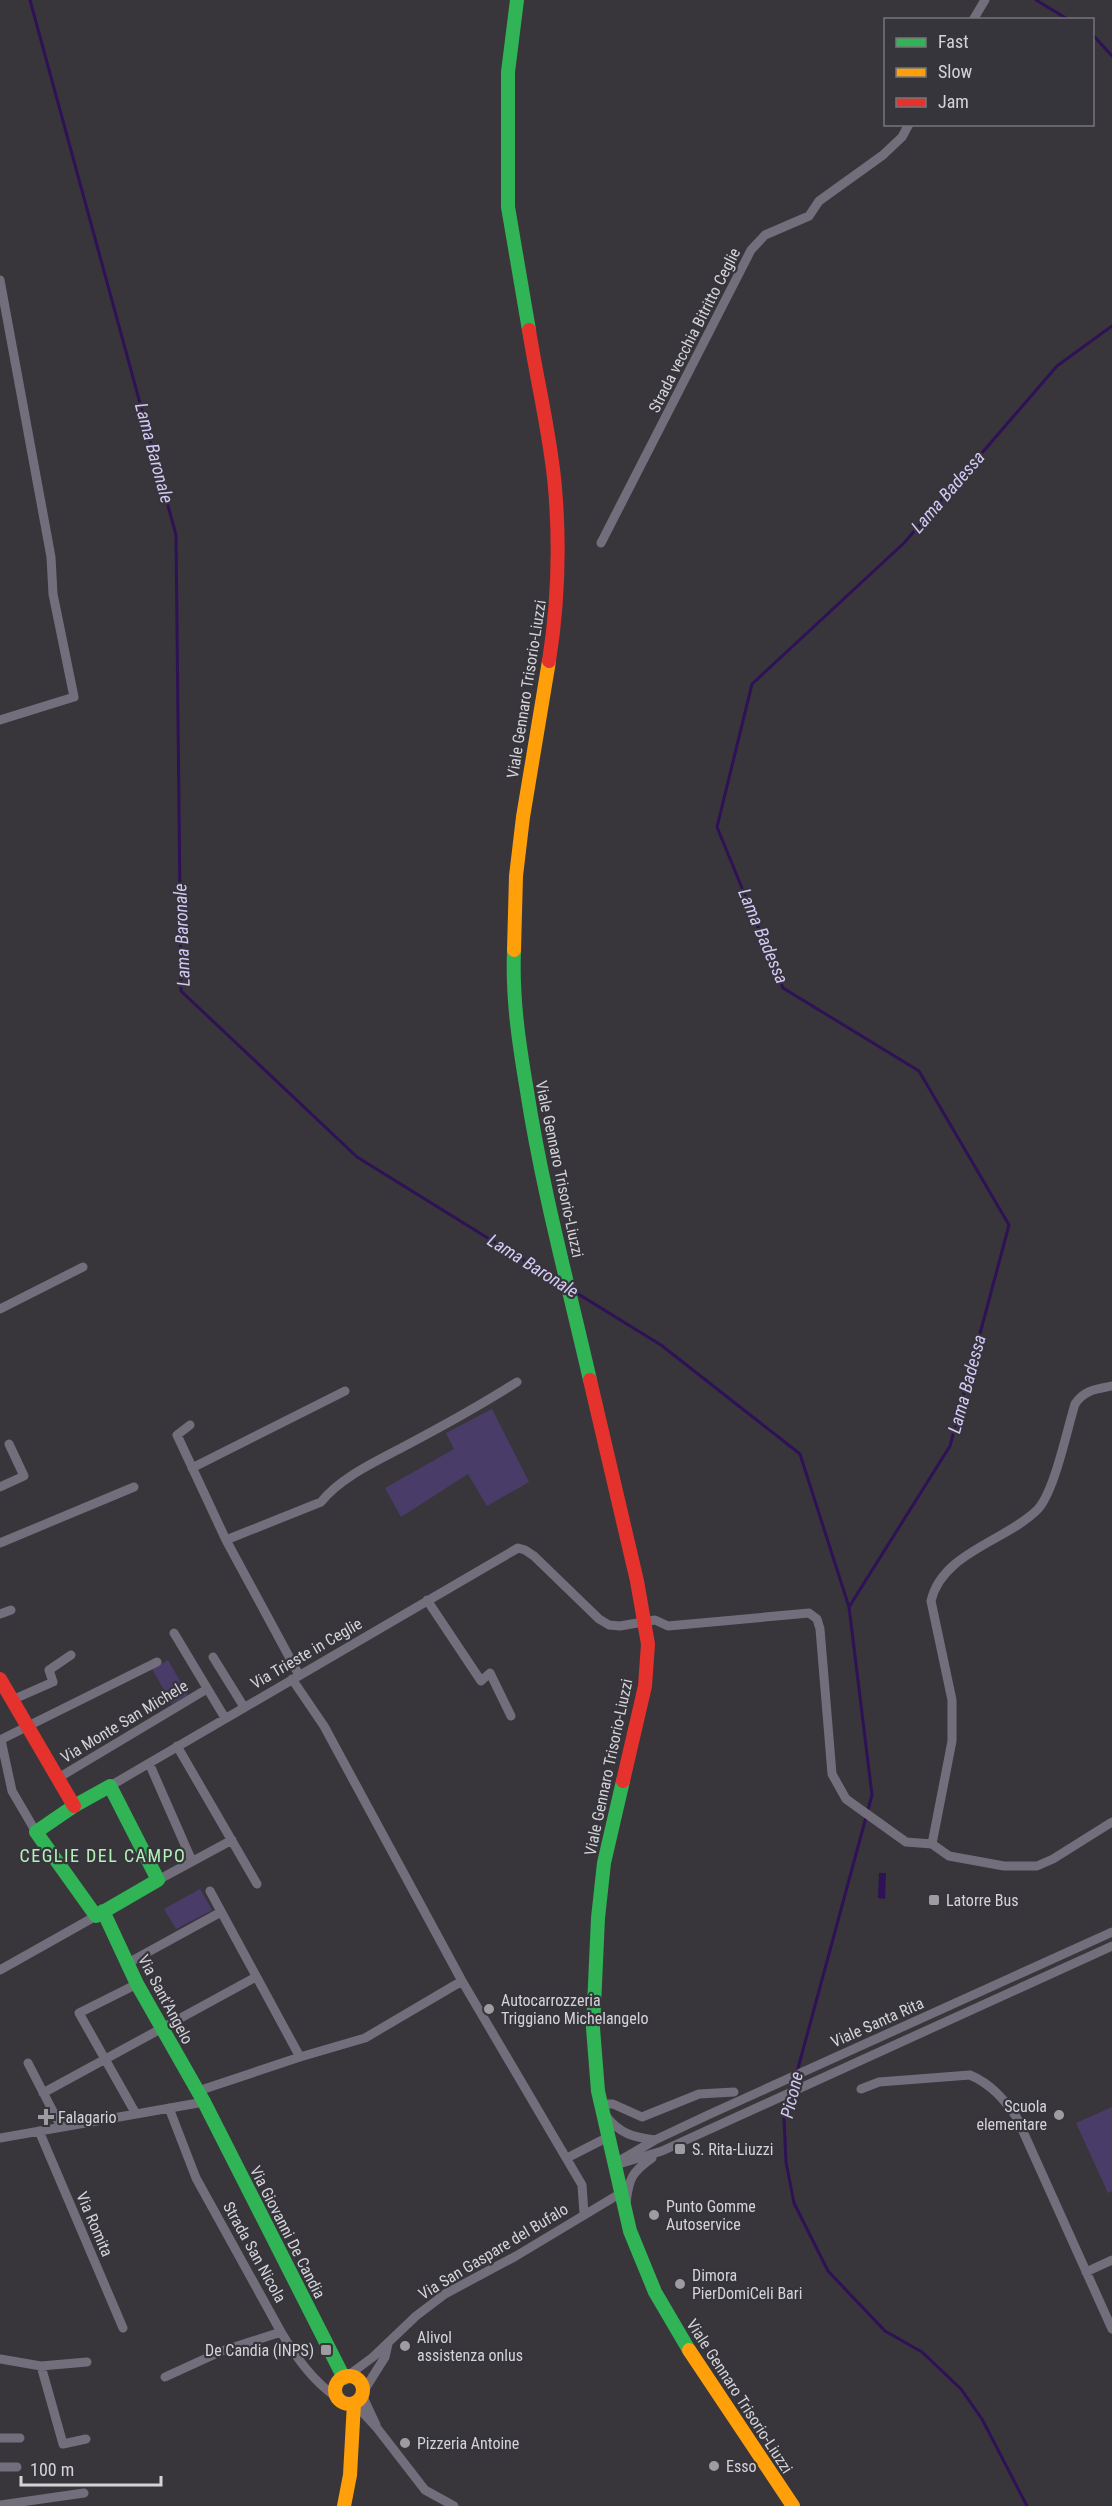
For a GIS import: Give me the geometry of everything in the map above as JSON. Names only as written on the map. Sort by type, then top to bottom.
[{"type":"main road","name":"Viale Gennaro Trisorio-Liuzzi","points":[[518,0],[508,72],[508,207],[554,476],[558,560],[554,631],[517,868],[513,975],[525,1086],[535,1144],[645,1622],[648,1644],[645,1686],[604,1863],[597,1918],[593,2028],[602,2108],[636,2248],[655,2292],[700,2369],[793,2506]]},
{"type":"main road","points":[[0,1679],[74,1806]]},
{"type":"main road","points":[[36,1832],[74,1806],[110,1786],[156,1880],[99,1913]]},
{"type":"main road","name":"Via Sant'Angelo","points":[[36,1832],[99,1913],[201,2096]]},
{"type":"main road","name":"Via Giovanni De Candia","points":[[201,2096],[345,2377]]},
{"type":"main road","points":[[344,2506],[351,2475],[353,2424],[360,2397],[360,2383],[357,2379],[345,2377],[336,2385],[336,2397],[343,2403],[360,2397]]},
{"type":"street","points":[[975,18],[985,0]]},
{"type":"street","name":"Strada vecchia Bitritto Ceglie","points":[[601,543],[750,250],[765,235],[809,216],[819,201],[883,155],[902,137],[908,126]]},
{"type":"street","points":[[0,280],[51,557],[53,594],[74,697],[0,720]]},
{"type":"street","points":[[0,1309],[83,1267]]},
{"type":"street","points":[[226,1540],[321,1502],[329,1492],[380,1460],[517,1382]]},
{"type":"street","points":[[932,1844],[952,1741],[952,1700],[931,1601],[934,1589],[963,1557],[1037,1510],[1053,1478],[1075,1404],[1088,1391],[1112,1386]]},
{"type":"street","points":[[192,1468],[345,1391]]},
{"type":"street","points":[[190,1425],[177,1435],[226,1540],[295,1677],[324,1726],[462,1981],[582,2185],[584,2214]]},
{"type":"street","points":[[0,1487],[24,1476],[9,1444]]},
{"type":"street","points":[[0,1543],[134,1487]]},
{"type":"street","name":"Via Trieste in Ceglie","points":[[110,1786],[518,1548],[534,1556],[599,1619],[609,1625],[620,1626],[645,1622]]},
{"type":"street","points":[[428,1600],[481,1681],[490,1673],[510,1716]]},
{"type":"street","points":[[0,1614],[11,1610]]},
{"type":"street","points":[[645,1622],[655,1620],[669,1626],[809,1613],[817,1619],[820,1629],[832,1774],[846,1799],[906,1842],[932,1844],[949,1856],[1004,1866],[1037,1866],[1053,1859],[1112,1822]]},
{"type":"street","points":[[174,1633],[225,1718]]},
{"type":"street","points":[[12,1700],[53,1682],[49,1670],[71,1655]]},
{"type":"street","points":[[213,1656],[244,1707]]},
{"type":"street","points":[[36,1832],[12,1791],[1,1740],[158,1662]]},
{"type":"street","name":"Via Monte San Michele","points":[[58,1779],[207,1689]]},
{"type":"street","points":[[177,1746],[257,1884]]},
{"type":"street","points":[[149,1763],[192,1861]]},
{"type":"street","points":[[156,1880],[110,1792],[43,1831],[99,1909],[156,1880],[232,1840]]},
{"type":"street","points":[[210,1891],[300,2056]]},
{"type":"street","points":[[128,1964],[221,1912]]},
{"type":"street","points":[[0,1970],[99,1913]]},
{"type":"street","name":"Viale Santa Rita","points":[[614,2164],[655,2140],[708,2115],[1112,1932]]},
{"type":"street","name":"Viale Santa Rita","points":[[662,2151],[1112,1947]]},
{"type":"street","points":[[43,2093],[256,1977]]},
{"type":"street","points":[[0,2138],[169,2108],[300,2056],[365,2038],[462,1981]]},
{"type":"street","points":[[136,2114],[79,2013],[137,1984]]},
{"type":"street","points":[[28,2063],[61,2127]]},
{"type":"street","points":[[861,2089],[879,2082],[970,2075],[989,2085],[1017,2118],[1112,2329]]},
{"type":"street","points":[[655,2140],[626,2134],[617,2129],[602,2108],[613,2104],[642,2117],[699,2094],[734,2092]]},
{"type":"street","name":"Strada San Nicola","points":[[169,2108],[196,2178],[281,2332],[294,2354],[320,2385],[336,2397]]},
{"type":"street","points":[[698,2120],[704,2132]]},
{"type":"street","name":"Via Romita","points":[[39,2131],[123,2328]]},
{"type":"street","points":[[567,2158],[608,2137]]},
{"type":"street","points":[[614,2164],[662,2151]]},
{"type":"street","points":[[625,2210],[633,2174],[662,2151]]},
{"type":"street","name":"Via San Gaspare del Bufalo","points":[[345,2377],[388,2344],[416,2316],[445,2294],[516,2256],[621,2193]]},
{"type":"street","points":[[1086,2272],[1112,2260]]},
{"type":"street","points":[[165,2377],[222,2351],[281,2332]]},
{"type":"street","name":"Via San Gaspare del Bufalo","points":[[360,2397],[385,2357],[388,2344]]},
{"type":"street","points":[[0,2359],[41,2366],[87,2362]]},
{"type":"street","points":[[41,2366],[63,2444],[86,2439]]},
{"type":"street","points":[[360,2397],[377,2428],[425,2490],[454,2506]]},
{"type":"street","points":[[353,2424],[362,2422],[377,2428]]},
{"type":"street","points":[[0,2438],[20,2438]]},
{"type":"street","points":[[0,2467],[17,2467]]},
{"type":"street","points":[[0,2505],[84,2493]]},
{"type":"shaded area","points":[[492,1409],[529,1482],[487,1506],[468,1474],[401,1517],[385,1488],[454,1449],[446,1433]]},
{"type":"shaded area","points":[[168,1660],[188,1695],[172,1704],[152,1669]]},
{"type":"shaded area","points":[[879,1873],[886,1873],[885,1899],[878,1898]]},
{"type":"shaded area","points":[[200,1889],[212,1910],[176,1929],[164,1909]]},
{"type":"shaded area","points":[[1112,2107],[1112,2191],[1108,2193],[1076,2123]]},
{"type":"waterway","name":"Lama Baronale","points":[[30,0],[176,535],[181,991],[357,1157],[562,1284]]},
{"type":"waterway","name":"Lama Badessa","points":[[1036,0],[1066,18]]},
{"type":"waterway","name":"Lama Badessa","points":[[1094,36],[1112,56]]},
{"type":"waterway","name":"Lama Badessa","points":[[849,1607],[950,1446],[1009,1225],[919,1071],[783,988],[717,827],[752,684],[904,543],[1057,366],[1112,326]]},
{"type":"waterway","name":"Picone","points":[[575,1292],[661,1345],[800,1454],[849,1607],[872,1795],[797,2072]]},
{"type":"waterway","name":"Picone","points":[[790,2096],[784,2118],[786,2162],[794,2203],[828,2271],[885,2331],[922,2352],[961,2389],[982,2419],[1027,2506]]},
{"type":"traffic: fast","points":[[517,0],[508,72],[508,207],[529,330]]},
{"type":"traffic: fast","points":[[514,950],[517,1021],[533,1127],[590,1380]]},
{"type":"traffic: fast","points":[[623,1781],[604,1863],[598,1918],[593,2028],[598,2091],[630,2231],[655,2292],[689,2350]]},
{"type":"traffic: fast","points":[[110,1786],[158,1880],[96,1916],[36,1832],[74,1806],[110,1786]]},
{"type":"traffic: fast","points":[[103,1911],[137,1984],[204,2102],[344,2378]]},
{"type":"traffic: slow","points":[[514,950],[516,876],[523,817],[549,661]]},
{"type":"traffic: slow","points":[[689,2350],[793,2506]]},
{"type":"traffic: slow","points":[[349,2376],[359,2380],[363,2390],[359,2400],[349,2404],[339,2400],[335,2390],[339,2380],[349,2376]]},
{"type":"traffic: slow","points":[[344,2506],[350,2475],[354,2403]]},
{"type":"traffic: jam","points":[[529,330],[550,449],[557,510],[556,597],[549,661]]},
{"type":"traffic: jam","points":[[590,1380],[637,1581],[648,1644],[645,1686],[623,1781]]},
{"type":"traffic: jam","points":[[0,1679],[74,1806]]},
{"type":"place","name":"Latorre Bus","points":[[934,1900]]},
{"type":"place","name":"Autocarrozzeria Triggiano Michelangelo","points":[[489,2009]]},
{"type":"place","name":"Scuola elementare","points":[[1059,2115]]},
{"type":"place","name":"Falagario","points":[[46,2117]]},
{"type":"place","name":"S. Rita-Liuzzi","points":[[680,2149]]},
{"type":"place","name":"Punto Gomme Autoservice","points":[[654,2215]]},
{"type":"place","name":"Dimora PierDomiCeli Bari","points":[[680,2284]]},
{"type":"place","name":"Alivol assistenza onlus","points":[[405,2346]]},
{"type":"place","name":"De Candia (INPS)","points":[[326,2350]]},
{"type":"place","name":"Pizzeria Antoine","points":[[405,2443]]},
{"type":"place","name":"Esso","points":[[714,2466]]},
{"type":"district","name":"CEGLIE DEL CAMPO","points":[[103,1856]]}]
